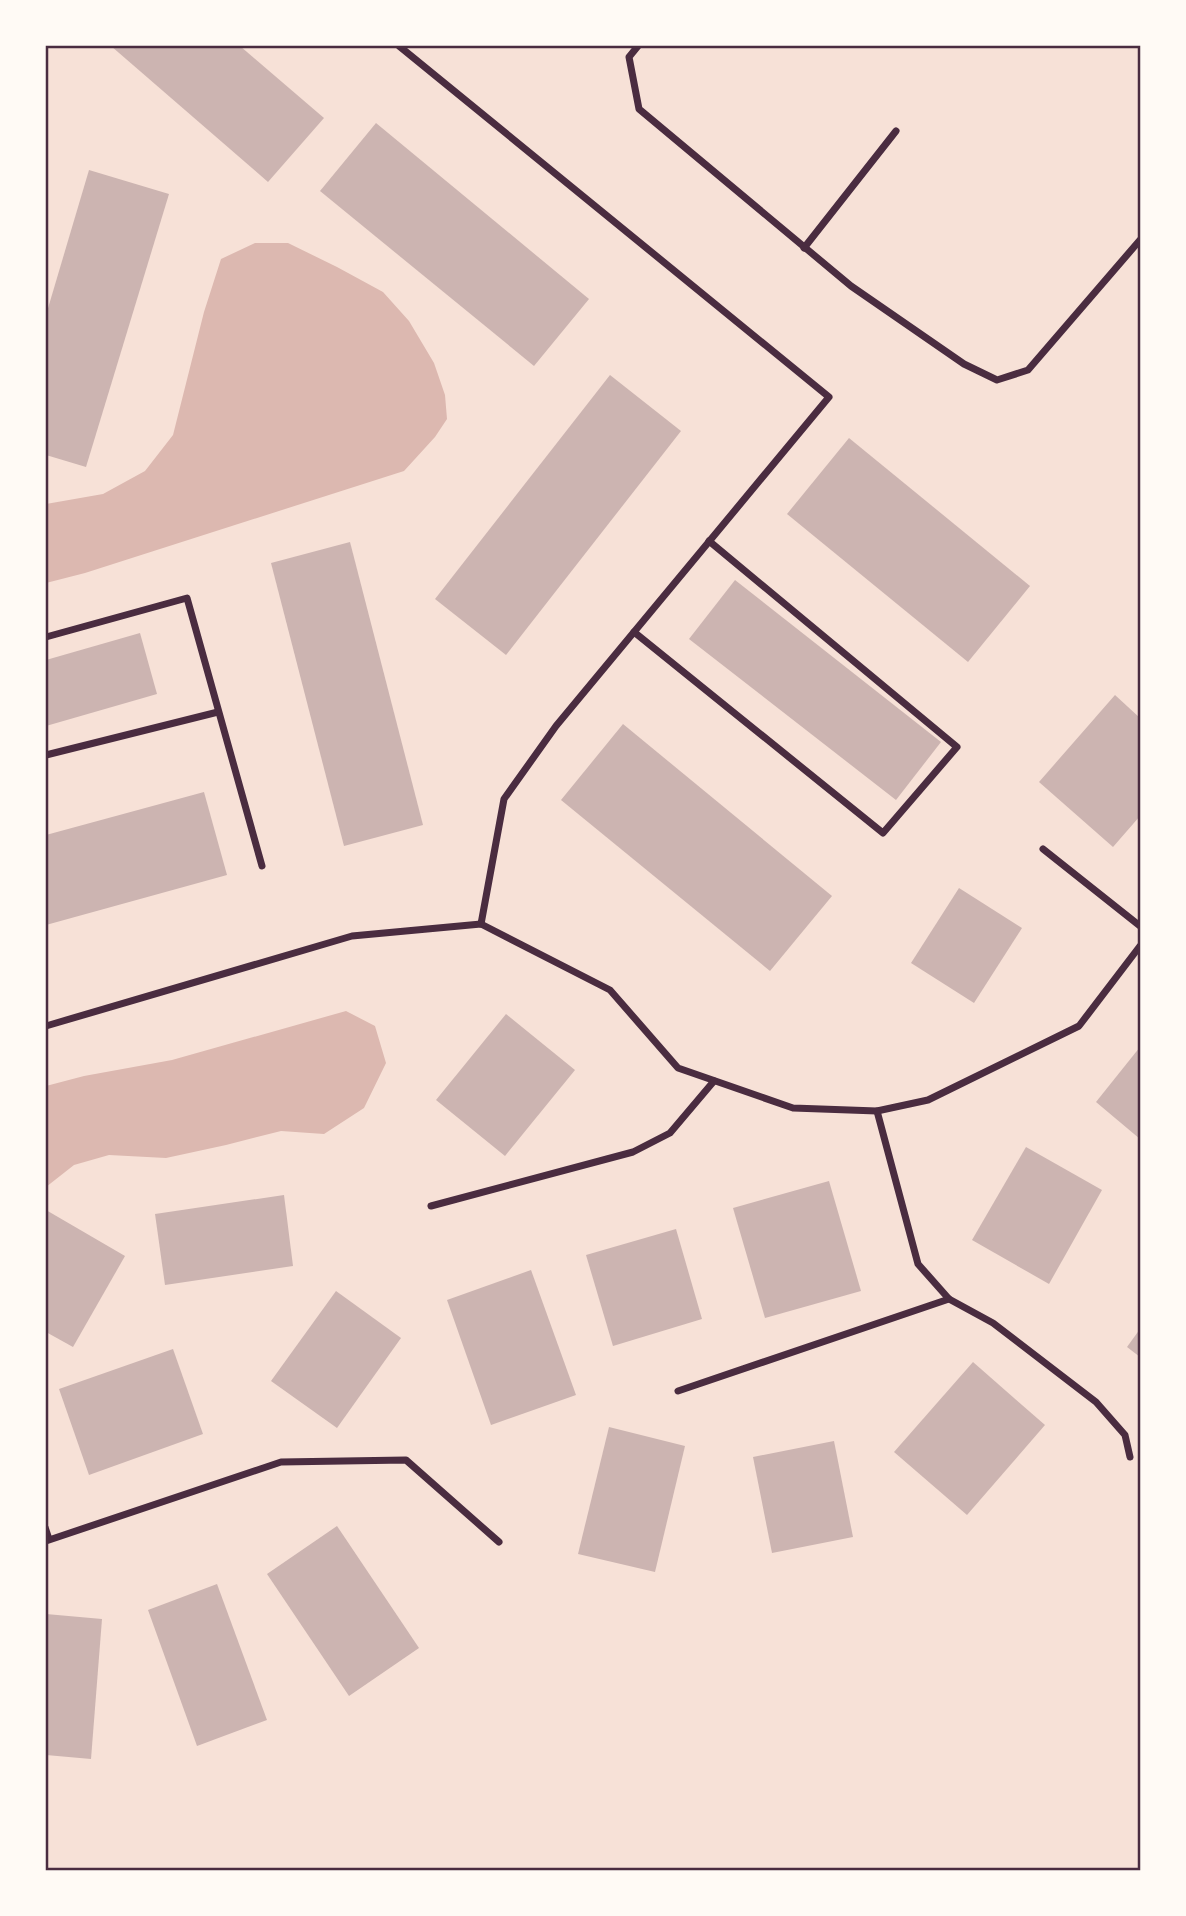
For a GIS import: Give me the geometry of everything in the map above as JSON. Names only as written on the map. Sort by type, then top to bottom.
[{"type":"street","points":[[399,46],[829,397],[556,726],[504,799],[481,924]]},
{"type":"street","points":[[638,46],[629,57],[639,109],[850,286],[964,364],[997,380],[1027,370],[1140,240]]},
{"type":"street","points":[[804,248],[896,131]]},
{"type":"street","points":[[634,632],[883,833],[957,747],[709,541]]},
{"type":"street","points":[[46,638],[187,598],[262,866]]},
{"type":"street","points":[[46,755],[219,712]]},
{"type":"street","points":[[1043,849],[1140,926]]},
{"type":"street","points":[[46,1026],[352,936],[481,924],[610,990],[678,1068],[793,1108],[877,1111],[928,1100],[1079,1026],[1140,946]]},
{"type":"street","points":[[431,1206],[633,1152],[670,1133],[714,1081]]},
{"type":"street","points":[[877,1111],[918,1264],[949,1299],[993,1323],[1096,1402],[1125,1435],[1130,1457]]},
{"type":"street","points":[[678,1391],[949,1299]]},
{"type":"street","points":[[48,1540],[281,1462],[406,1460],[499,1542]]},
{"type":"lane","points":[[46,1527],[48,1540]]},
{"type":"shaded area","points":[[255,243],[288,243],[383,292],[409,321],[434,363],[445,395],[447,419],[435,437],[404,471],[85,573],[46,583],[46,504],[103,494],[145,471],[173,435],[204,312],[221,259]]},
{"type":"shaded area","points":[[346,1011],[375,1026],[386,1063],[364,1108],[324,1134],[281,1131],[166,1158],[109,1155],[74,1165],[46,1187],[46,1086],[84,1076],[172,1060]]},
{"type":"building","points":[[111,46],[240,46],[324,118],[268,182]]},
{"type":"building","points":[[376,123],[589,299],[534,366],[320,191]]},
{"type":"building","points":[[89,170],[169,194],[86,467],[46,455],[46,315]]},
{"type":"building","points":[[610,375],[681,431],[506,655],[435,599]]},
{"type":"building","points":[[849,438],[1030,586],[968,662],[787,514]]},
{"type":"building","points":[[350,542],[423,825],[344,846],[271,563]]},
{"type":"building","points":[[735,580],[941,742],[896,800],[689,639]]},
{"type":"building","points":[[140,633],[157,694],[46,726],[46,660]]},
{"type":"building","points":[[1115,695],[1140,718],[1140,816],[1113,847],[1039,782]]},
{"type":"building","points":[[623,724],[832,896],[770,971],[561,800]]},
{"type":"building","points":[[204,792],[227,875],[46,925],[46,835]]},
{"type":"building","points":[[959,888],[1022,928],[974,1003],[911,963]]},
{"type":"building","points":[[506,1014],[575,1070],[505,1156],[436,1100]]},
{"type":"building","points":[[1140,1047],[1140,1139],[1096,1102]]},
{"type":"building","points":[[1026,1147],[1102,1190],[1049,1284],[972,1240]]},
{"type":"building","points":[[829,1181],[861,1291],[765,1318],[733,1208]]},
{"type":"building","points":[[284,1195],[293,1266],[165,1285],[155,1214]]},
{"type":"building","points":[[46,1210],[125,1256],[73,1347],[46,1332]]},
{"type":"building","points":[[676,1229],[702,1319],[613,1346],[586,1255]]},
{"type":"building","points":[[531,1270],[576,1395],[491,1425],[447,1300]]},
{"type":"building","points":[[336,1291],[401,1338],[337,1428],[271,1381]]},
{"type":"building","points":[[1140,1329],[1140,1357],[1127,1347]]},
{"type":"building","points":[[173,1349],[203,1434],[89,1475],[59,1389]]},
{"type":"building","points":[[973,1362],[1045,1425],[967,1515],[894,1452]]},
{"type":"building","points":[[609,1427],[685,1446],[655,1572],[578,1554]]},
{"type":"building","points":[[834,1441],[853,1537],[772,1553],[753,1457]]},
{"type":"building","points":[[337,1526],[419,1648],[349,1696],[267,1574]]},
{"type":"building","points":[[217,1584],[267,1720],[197,1746],[148,1610]]},
{"type":"building","points":[[46,1614],[102,1619],[91,1759],[46,1755]]}]
